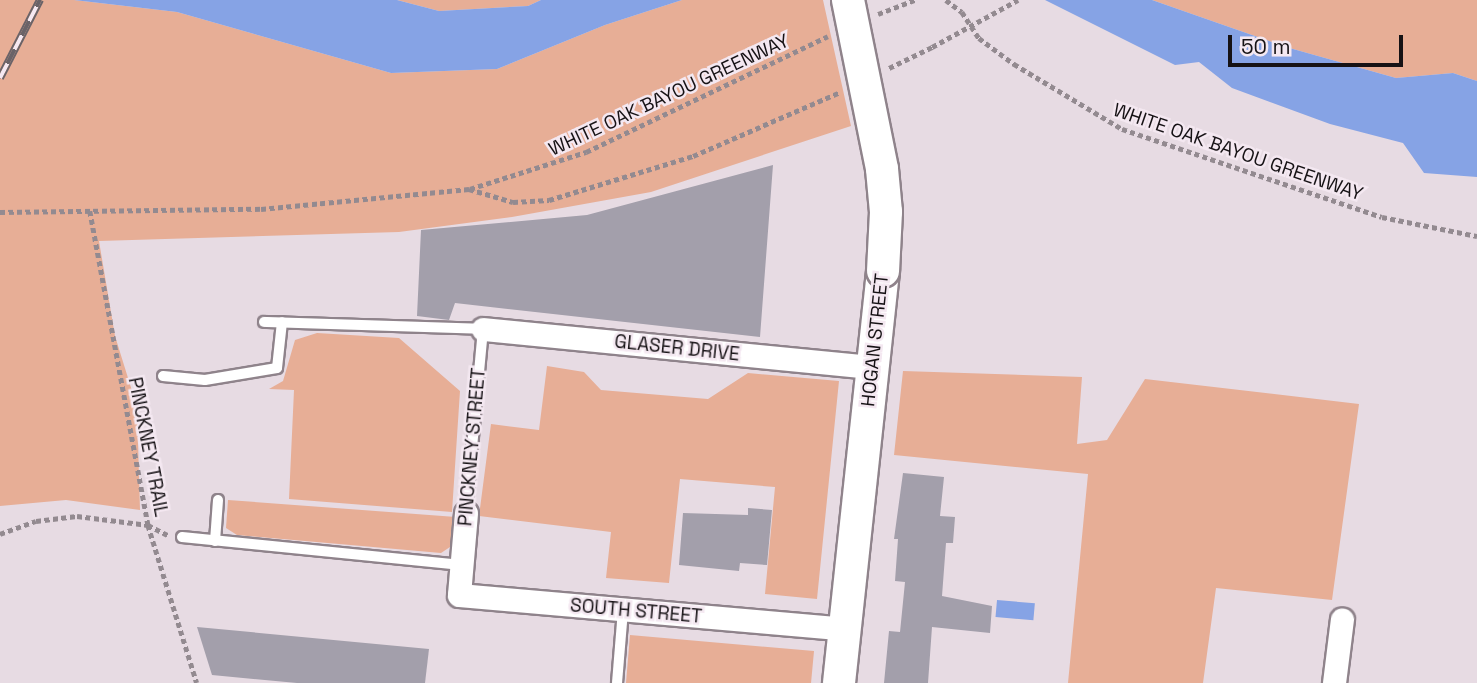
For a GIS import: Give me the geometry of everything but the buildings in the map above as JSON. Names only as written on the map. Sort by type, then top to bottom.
[{"type":"main road","name":"HOGAN STREET","points":[[839,683],[883,271],[886,212],[882,169],[856,10]]},
{"type":"street","name":"GLASER DRIVE","points":[[483,329],[872,366]]},
{"type":"street","name":"PINCKNEY STREET","points":[[462,565],[466,513]]},
{"type":"street","name":"SOUTH STREET","points":[[462,565],[459,595],[844,629]]},
{"type":"street","points":[[1334,683],[1342,619]]},
{"type":"lane","points":[[264,322],[483,329]]},
{"type":"lane","points":[[163,376],[205,380],[277,368],[282,323]]},
{"type":"lane","name":"PINCKNEY STREET","points":[[466,513],[483,329]]},
{"type":"lane","points":[[215,541],[218,499]]},
{"type":"lane","points":[[182,537],[462,565]]},
{"type":"lane","points":[[617,683],[623,610]]},
{"type":"path","points":[[856,10],[915,0]]},
{"type":"path","name":"WHITE OAK BAYOU GREENWAY","points":[[946,0],[962,12],[979,37],[1014,64],[1122,130],[1382,218],[1477,236]]},
{"type":"path","points":[[883,71],[1018,0]]},
{"type":"path","name":"WHITE OAK BAYOU GREENWAY","points":[[469,189],[586,152],[838,31]]},
{"type":"path","points":[[0,212],[261,209],[469,189],[513,202],[548,200],[693,156],[846,89]]},
{"type":"path","name":"PINCKNEY TRAIL","points":[[90,211],[148,525],[197,683]]},
{"type":"path","points":[[0,534],[36,521],[77,516],[148,525],[164,535],[182,537]]},
{"type":"shaded area","points":[[0,0],[74,0],[177,12],[391,73],[497,69],[605,25],[682,0],[823,0],[851,126],[651,192],[512,217],[399,232],[99,241],[115,336],[137,407],[140,510],[66,500],[0,506]]},
{"type":"shaded area","points":[[397,0],[541,0],[528,6],[439,11]]},
{"type":"shaded area","points":[[1152,0],[1477,0],[1477,81],[1453,73],[1396,78],[1286,47]]},
{"type":"shaded area","points":[[317,333],[399,338],[460,391],[452,512],[289,499],[294,390],[269,389],[283,381],[295,340]]},
{"type":"shaded area","points":[[547,366],[584,372],[601,390],[708,399],[748,373],[839,381],[817,599],[765,594],[775,487],[680,479],[669,583],[606,578],[611,532],[479,516],[491,424],[539,430]]},
{"type":"shaded area","points":[[903,371],[1082,377],[1077,444],[1107,440],[1145,379],[1359,404],[1332,600],[1216,588],[1203,683],[1068,683],[1088,474],[894,455]]},
{"type":"shaded area","points":[[228,500],[456,517],[453,545],[441,553],[237,535],[226,528]]},
{"type":"shaded area","points":[[630,635],[814,651],[811,683],[626,683]]},
{"type":"water","points":[[74,0],[397,0],[439,11],[528,6],[541,0],[682,0],[605,25],[497,69],[391,73],[177,12]]},
{"type":"water","points":[[1045,0],[1152,0],[1286,47],[1396,78],[1453,73],[1477,81],[1477,177],[1424,173],[1403,143],[1330,124],[1232,88],[1199,62],[1175,65]]},
{"type":"water","points":[[997,600],[1035,603],[1033,620],[996,617]]},
{"type":"railway","points":[[0,78],[40,0]]}]
